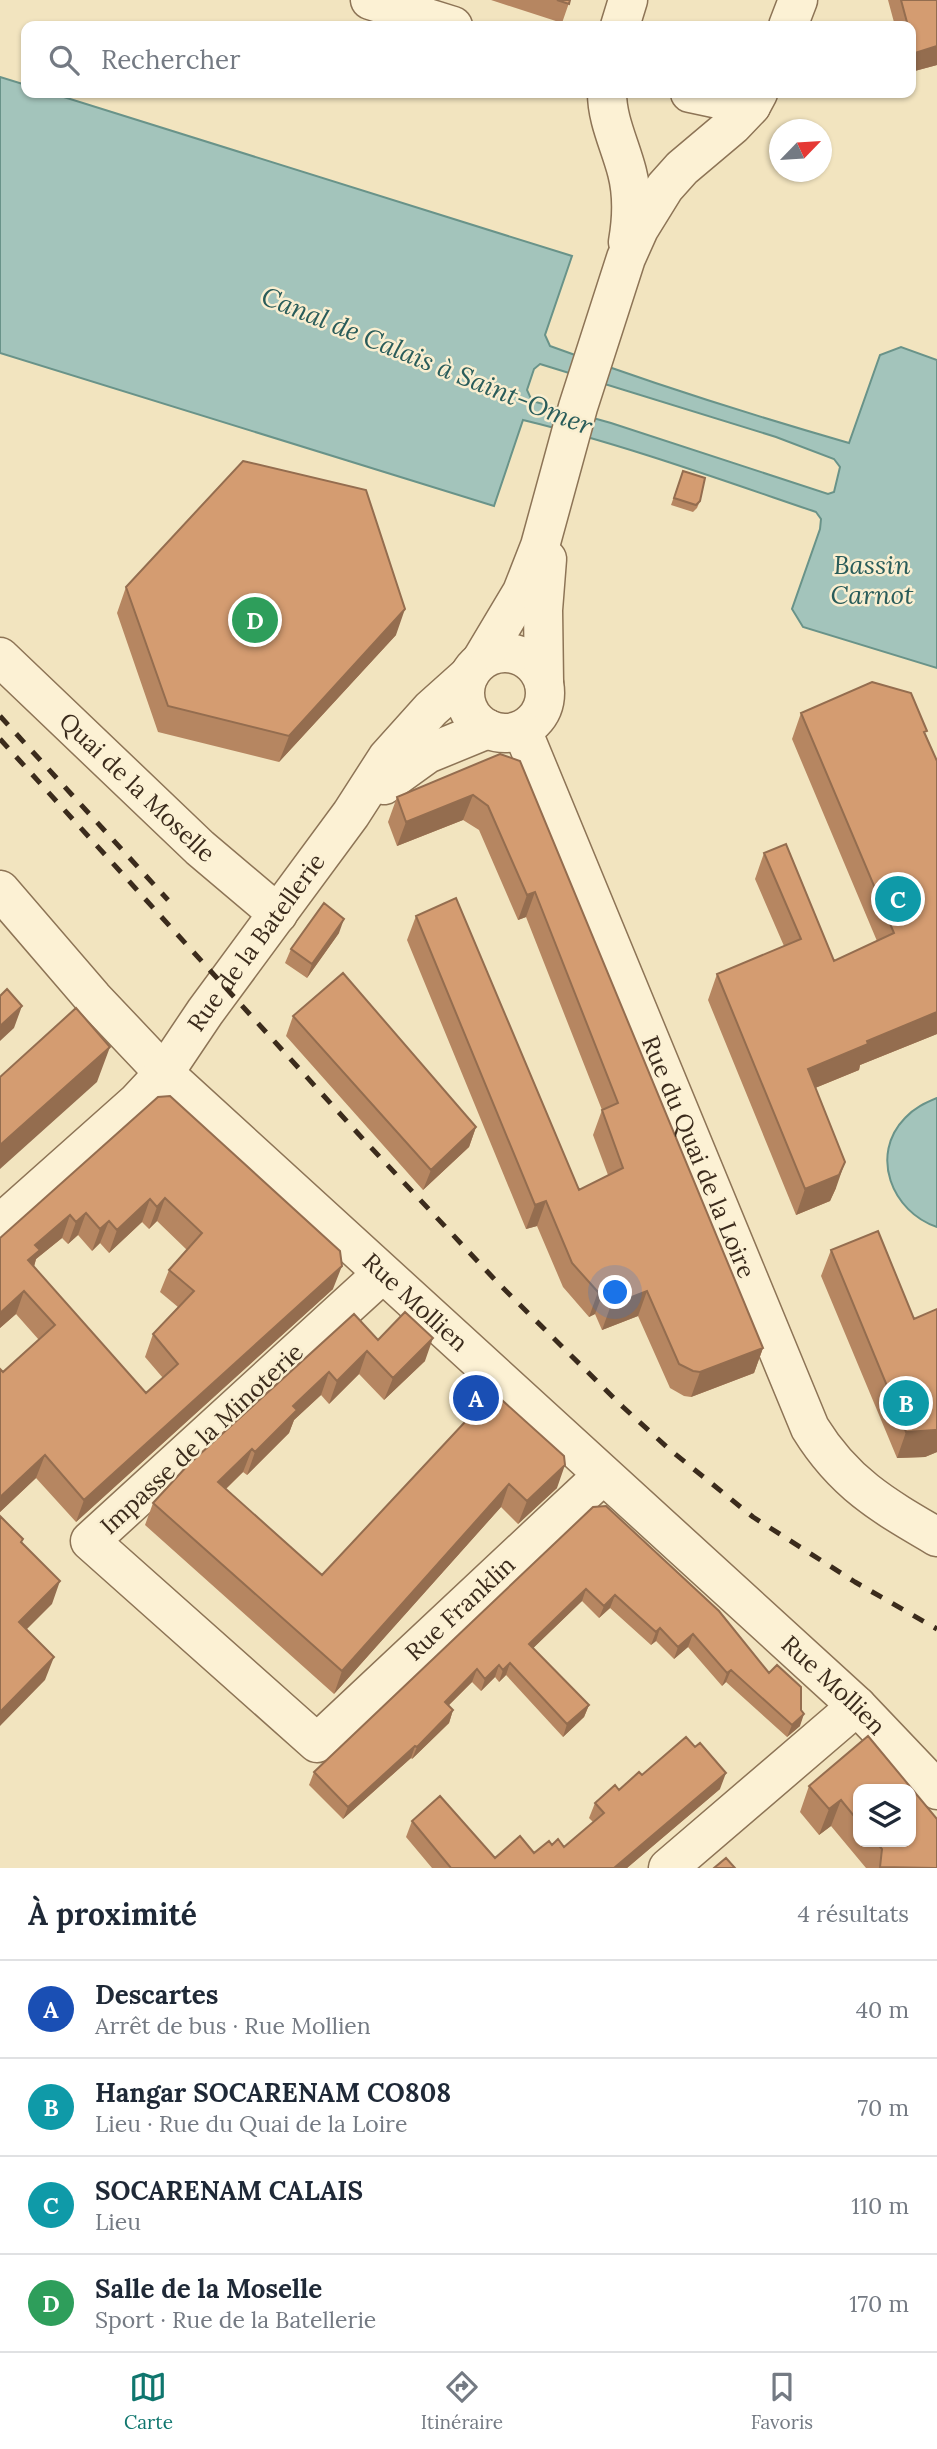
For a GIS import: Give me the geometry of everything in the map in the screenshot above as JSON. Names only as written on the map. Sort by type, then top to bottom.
[{"type":"street","points":[[370,0],[437,21]]},
{"type":"street","points":[[622,21],[628,0]]},
{"type":"street","points":[[790,21],[798,0]]},
{"type":"street","name":"Rue de la Batellerie","points":[[0,1224],[137,1102],[164,1073],[205,1012],[351,814],[387,758],[431,709],[476,667],[522,592],[541,546],[567,450],[626,258],[631,226],[630,185],[610,116],[608,98]]},
{"type":"street","name":"Rue de la Batellerie","points":[[626,258],[645,218],[665,187],[682,168],[729,129],[754,99]]},
{"type":"street","name":"Rue de la Batellerie","points":[[544,683],[542,610],[554,503]]},
{"type":"street","points":[[502,652],[516,654],[534,665],[544,683],[542,711],[533,722],[505,730],[476,721],[468,710],[465,689],[476,667],[502,652]]},
{"type":"street","name":"Quai de la Moselle","points":[[0,657],[200,848],[278,914]]},
{"type":"street","name":"Rue de la Batellerie","points":[[351,814],[383,785],[427,754],[505,730]]},
{"type":"street","name":"Rue du Quai de la Loire","points":[[505,730],[810,1428],[844,1474],[870,1495],[937,1537]]},
{"type":"street","name":"Rue Mollien","points":[[0,890],[78,981],[164,1073],[857,1706],[937,1790]]},
{"type":"street","name":"Impasse de la Minoterie","points":[[317,1743],[90,1541],[382,1274]]},
{"type":"street","name":"Rue Franklin","points":[[317,1743],[603,1475]]},
{"type":"street","points":[[668,1868],[857,1706]]},
{"type":"water","points":[[0,77],[21,83],[21,98],[67,98],[572,256],[545,335],[550,346],[661,385],[811,432],[849,443],[880,355],[901,347],[937,360],[937,668],[803,627],[792,609],[820,529],[821,519],[816,512],[634,451],[523,420],[494,506],[0,353]],"holes":[[[540,364],[776,437],[834,459],[840,467],[834,492],[828,494],[611,423],[532,401],[527,390],[534,369]]]},
{"type":"water","points":[[937,1098],[937,1227],[921,1220],[908,1209],[898,1196],[887,1165],[888,1149],[894,1133],[905,1118]]},
{"type":"building","points":[[901,0],[937,0],[937,46],[916,53],[916,21],[907,21]]},
{"type":"building","points":[[243,461],[366,490],[405,609],[289,736],[168,706],[126,587]]},
{"type":"building","points":[[683,471],[705,478],[700,501],[696,505],[674,498]]},
{"type":"building","points":[[872,682],[911,693],[937,761],[937,1012],[808,1069],[845,1162],[839,1175],[805,1189],[717,974],[801,939],[764,853],[786,844],[834,961],[894,933],[801,713]]},
{"type":"building","points":[[500,754],[520,761],[763,1348],[700,1372],[679,1364],[647,1291],[611,1305],[604,1290],[598,1292],[572,1263],[546,1201],[535,1205],[416,916],[456,898],[579,1190],[623,1168],[602,1110],[618,1103],[535,892],[527,895],[488,806],[473,795],[406,822],[397,797]]},
{"type":"building","points":[[324,903],[344,919],[312,964],[291,949]]},
{"type":"building","points":[[343,973],[476,1127],[431,1170],[293,1016]]},
{"type":"building","points":[[7,989],[22,1006],[0,1026],[0,996]]},
{"type":"building","points":[[76,1008],[110,1047],[0,1145],[0,1077]]},
{"type":"building","points":[[170,1096],[340,1251],[342,1266],[84,1500],[45,1455],[0,1497],[0,1369],[3,1372],[55,1325],[24,1291],[0,1313],[0,1238],[158,1097]],"holes":[[[165,1198],[202,1233],[169,1270],[194,1291],[153,1334],[178,1364],[146,1393],[28,1260],[40,1250],[35,1245],[70,1215],[76,1222],[86,1213],[100,1229],[109,1221],[117,1230],[150,1199],[157,1207]]]},
{"type":"building","points":[[878,1231],[914,1319],[937,1309],[937,1430],[906,1432],[831,1250]]},
{"type":"building","points":[[405,1312],[433,1338],[393,1378],[367,1351],[337,1381],[329,1372],[293,1406],[297,1410],[255,1452],[252,1449],[218,1482],[322,1575],[493,1392],[564,1456],[565,1465],[527,1501],[509,1484],[342,1671],[153,1503],[188,1465],[354,1314],[378,1340]]},
{"type":"building","points":[[606,1506],[719,1611],[769,1673],[777,1665],[801,1687],[801,1710],[804,1714],[792,1725],[731,1670],[727,1673],[693,1634],[678,1647],[660,1628],[656,1632],[615,1595],[604,1606],[586,1589],[529,1644],[589,1705],[567,1724],[510,1663],[503,1670],[499,1665],[485,1679],[477,1669],[445,1702],[453,1710],[417,1747],[348,1807],[314,1772],[593,1507]]},
{"type":"building","points":[[0,1516],[23,1539],[21,1542],[60,1581],[19,1622],[54,1657],[0,1712]]},
{"type":"building","points":[[868,1736],[908,1784],[853,1784],[853,1815],[841,1800],[829,1809],[809,1786]]},
{"type":"building","points":[[686,1737],[695,1747],[700,1743],[726,1773],[614,1868],[451,1868],[412,1821],[440,1796],[495,1858],[520,1836],[534,1853],[549,1841],[552,1845],[558,1839],[564,1847],[604,1813],[595,1803],[615,1785],[619,1790],[639,1772],[642,1775]]},
{"type":"building","points":[[916,1794],[937,1819],[937,1868],[880,1867],[880,1847],[916,1847]]},
{"type":"building","points":[[726,1858],[735,1868],[714,1868]]},
{"type":"railway","points":[[0,716],[168,900]]},
{"type":"railway","points":[[0,739],[363,1139],[499,1284],[623,1407],[669,1449],[753,1517],[855,1582],[937,1629]]},
{"type":"place","name":"Salle de la Moselle","points":[[255,620]]},
{"type":"place","name":"SOCARENAM CALAIS","points":[[898,899]]},
{"type":"place","name":"Descartes","points":[[476,1398]]},
{"type":"place","name":"Hangar SOCARENAM CO808","points":[[906,1403]]},
{"type":"water label","name":"Canal de Calais à Saint-Omer","points":[[427,361]]},
{"type":"water label","name":"Bassin Carnot","points":[[872,580]]}]
